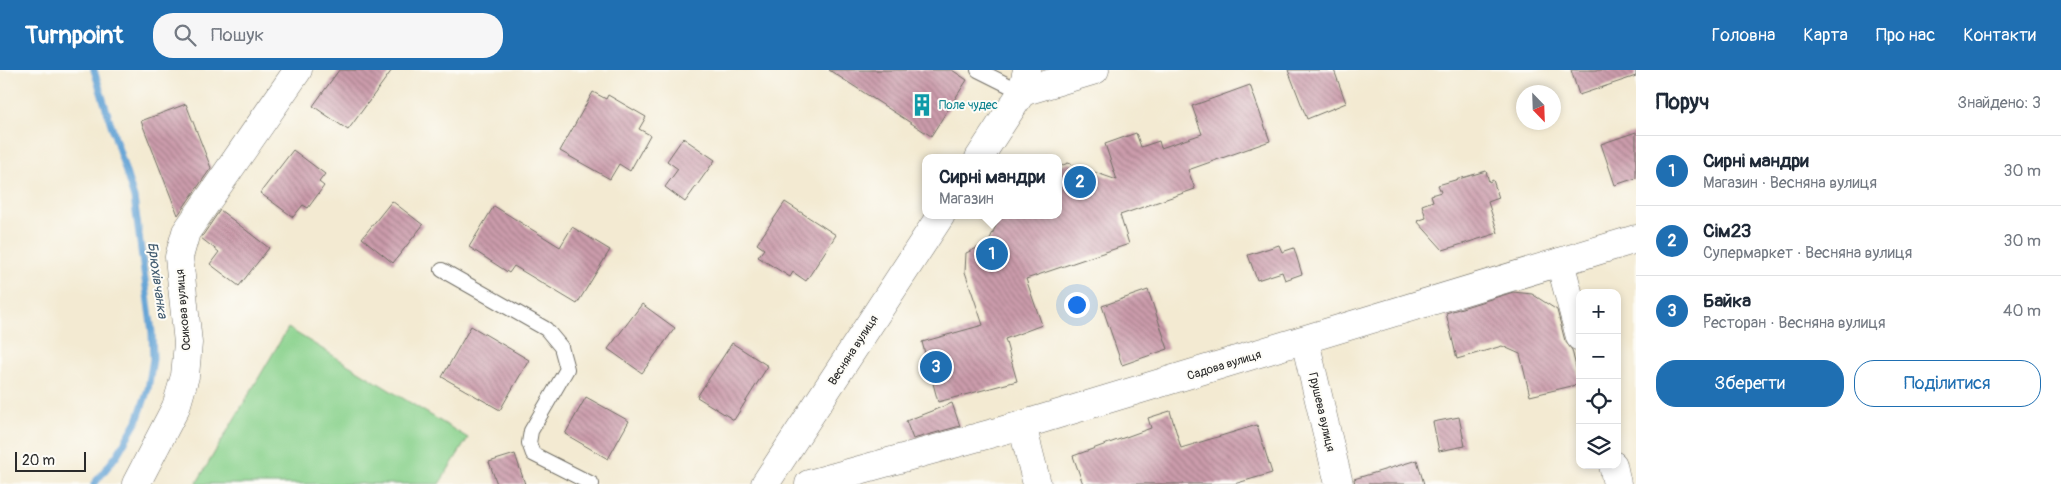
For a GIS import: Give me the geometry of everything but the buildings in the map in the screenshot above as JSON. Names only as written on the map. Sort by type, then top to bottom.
[{"type":"street","name":"Осикова вулиця","points":[[136,484],[176,407],[185,376],[188,343],[179,257],[186,232],[298,70]]},
{"type":"street","points":[[981,154],[1025,81],[1095,70]]},
{"type":"street","name":"Весняна вулиця","points":[[765,484],[938,219]]},
{"type":"street","name":"Садова вулиця","points":[[809,484],[1022,425],[1636,238]]},
{"type":"street","points":[[1560,262],[1579,334]]},
{"type":"street","name":"Грушева вулиця","points":[[1305,340],[1339,484]]},
{"type":"street","points":[[1022,425],[1037,484]]},
{"type":"street","points":[[1614,469],[1618,484]]},
{"type":"lane","points":[[978,70],[1025,81]]},
{"type":"lane","points":[[442,270],[546,329],[561,347],[567,369],[531,431],[529,442],[533,454],[592,484]]},
{"type":"green space","points":[[288,328],[468,438],[439,484],[196,484]]},
{"type":"waterway","name":"Брюхівчанка","points":[[94,70],[134,198],[152,332],[153,359],[148,389],[137,421],[117,455],[94,484]]},
{"type":"place","name":"Поле чудес","points":[[922,105]]},
{"type":"place","name":"Сім23","points":[[1080,182]]},
{"type":"place","name":"Сирні мандри","points":[[992,254]]},
{"type":"place","name":"Байка","points":[[936,367]]}]
